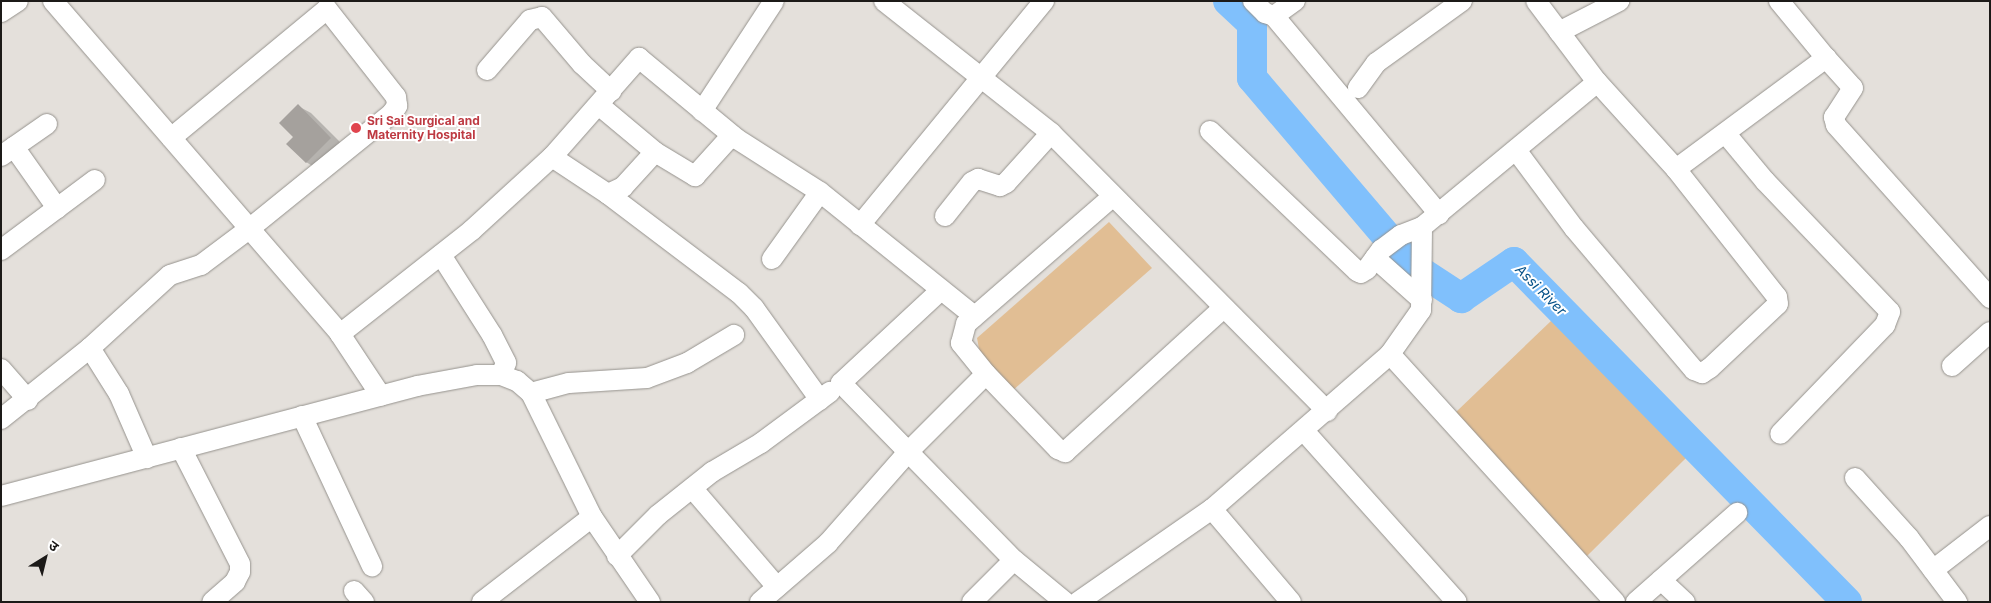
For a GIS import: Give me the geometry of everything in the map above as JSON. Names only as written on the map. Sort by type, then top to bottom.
[{"type":"street","points":[[1,12],[18,1]]},
{"type":"street","points":[[53,1],[340,334],[381,396]]},
{"type":"street","points":[[702,111],[774,1]]},
{"type":"street","points":[[884,1],[983,77],[1051,133],[1222,308],[1327,411]]},
{"type":"street","points":[[1252,1],[1265,13],[1274,16],[1439,214]]},
{"type":"street","points":[[1274,16],[1295,1]]},
{"type":"street","points":[[1358,88],[1376,63],[1462,1]]},
{"type":"street","points":[[1516,150],[1574,228],[1689,365],[1702,373],[1778,304],[1777,297],[1676,169],[1597,82],[1536,1]]},
{"type":"street","points":[[1559,32],[1619,1]]},
{"type":"street","points":[[1780,1],[1853,88],[1834,117],[1836,124],[1990,298]]},
{"type":"street","points":[[860,225],[983,77],[1042,2]]},
{"type":"street","points":[[1,419],[28,400],[90,348],[170,275],[201,265],[249,229],[397,106],[396,97],[324,5],[171,138]]},
{"type":"street","points":[[487,70],[530,20],[542,17],[582,64],[606,99],[655,152],[695,176],[732,135]]},
{"type":"street","points":[[340,334],[441,255],[552,157],[606,99],[629,66],[639,58],[732,135],[820,192],[974,316]]},
{"type":"street","points":[[1676,169],[1726,134],[1826,58]]},
{"type":"street","points":[[1078,602],[1212,509],[1327,411],[1390,354],[1416,321],[1423,294],[1422,236],[1439,214],[1597,82]]},
{"type":"street","points":[[47,124],[8,151],[57,208]]},
{"type":"street","points":[[1210,132],[1357,271],[1367,269],[1378,254],[1401,236],[1422,236]]},
{"type":"street","points":[[945,216],[972,182],[978,179],[1000,186],[1006,183],[1051,133]]},
{"type":"street","points":[[1726,134],[1790,210],[1890,312],[1886,325],[1780,434]]},
{"type":"street","points":[[608,194],[623,187],[655,152]]},
{"type":"street","points":[[552,157],[608,194],[739,292],[820,400]]},
{"type":"street","points":[[1,250],[94,180]]},
{"type":"street","points":[[772,259],[820,192]]},
{"type":"street","points":[[1113,196],[974,316],[961,332],[961,343],[986,374],[1058,449],[1065,452],[1222,308]]},
{"type":"street","points":[[1378,254],[1423,294]]},
{"type":"street","points":[[441,255],[492,335],[506,363],[501,375]]},
{"type":"street","points":[[617,556],[658,515],[692,488],[820,400],[841,383],[941,290]]},
{"type":"street","points":[[1952,366],[1990,332]]},
{"type":"street","points":[[531,393],[569,383],[647,378],[687,363],[734,335]]},
{"type":"street","points":[[90,348],[119,394],[147,458]]},
{"type":"street","points":[[1390,354],[1616,602]]},
{"type":"street","points":[[1,369],[28,400]]},
{"type":"street","points":[[760,602],[828,543],[910,450],[986,374]]},
{"type":"street","points":[[1,496],[381,396],[477,375],[501,375],[518,381],[531,393],[592,517],[650,602]]},
{"type":"street","points":[[841,383],[910,450],[1014,560],[1065,602]]},
{"type":"street","points":[[302,416],[372,566]]},
{"type":"street","points":[[1304,431],[1457,602]]},
{"type":"street","points":[[181,448],[240,564],[240,572],[235,582],[212,602]]},
{"type":"street","points":[[1855,478],[1933,570],[1957,602]]},
{"type":"street","points":[[692,488],[777,587]]},
{"type":"street","points":[[1212,509],[1291,602]]},
{"type":"street","points":[[1636,602],[1737,513]]},
{"type":"street","points":[[482,602],[592,517]]},
{"type":"street","points":[[1933,570],[1990,526]]},
{"type":"street","points":[[972,602],[1014,560]]},
{"type":"street","points":[[1662,580],[1685,602]]},
{"type":"shaded area","points":[[1109,222],[1152,268],[1012,391],[981,359],[977,338]]},
{"type":"shaded area","points":[[1552,320],[1687,457],[1587,556],[1456,412]]},
{"type":"building","points":[[298,104],[331,138],[306,163],[286,144],[293,137],[279,123]]},
{"type":"waterway","name":"Assi River","points":[[1228,1],[1252,23],[1252,78],[1412,266],[1461,298],[1514,262],[1847,602]]},
{"type":"place","name":"Sri Sai Surgical and Maternity Hospital","points":[[356,128]]}]
